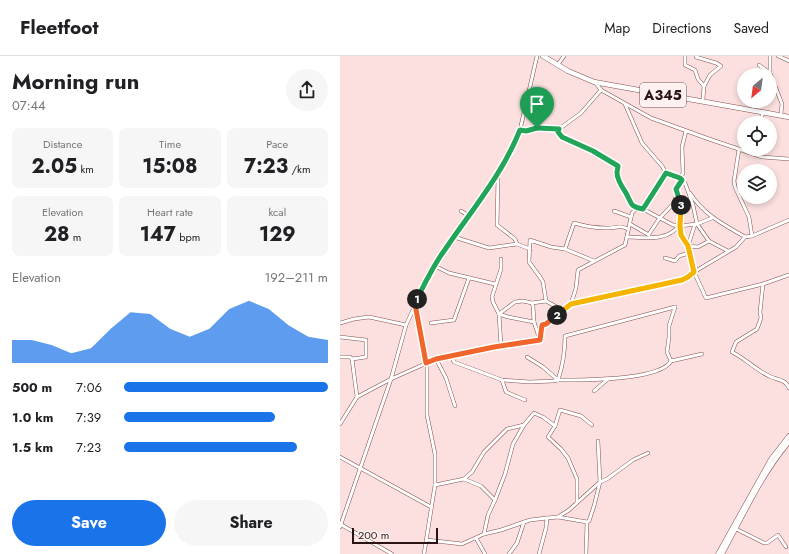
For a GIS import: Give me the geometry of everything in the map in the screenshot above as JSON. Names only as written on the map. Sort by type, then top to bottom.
[{"type":"highway","name":"A345","points":[[543,56],[568,71],[594,82],[789,116]]},
{"type":"highway","name":"A345","points":[[548,56],[577,72],[597,80],[781,113],[789,116]]},
{"type":"main road","points":[[718,554],[771,459],[789,436]]},
{"type":"main road","points":[[722,554],[762,481],[784,447],[789,442]]},
{"type":"street","points":[[392,554],[340,525],[391,379],[406,325],[415,304],[444,250],[498,175],[514,147],[520,130],[537,56]]},
{"type":"street","points":[[559,63],[564,56]]},
{"type":"street","points":[[685,56],[685,65],[695,70],[698,80],[704,86]]},
{"type":"street","points":[[770,56],[770,68]]},
{"type":"street","points":[[778,56],[789,61]]},
{"type":"street","points":[[696,57],[716,62],[721,66],[710,76],[704,86],[703,99]]},
{"type":"street","points":[[759,65],[763,68]]},
{"type":"street","points":[[594,82],[601,90],[652,118],[737,149]]},
{"type":"street","points":[[520,130],[526,131],[537,128],[559,129],[581,113],[601,90]]},
{"type":"street","points":[[777,91],[782,104],[781,113]]},
{"type":"street","points":[[625,104],[641,141],[666,173],[681,179],[698,205],[712,218],[745,237],[752,236],[789,220]]},
{"type":"street","points":[[762,116],[763,112]]},
{"type":"street","points":[[559,129],[558,132],[562,137],[593,151],[618,166],[617,175],[620,186],[629,201],[637,208],[643,209],[658,219],[672,225],[680,226],[696,224],[712,218]]},
{"type":"street","points":[[650,235],[658,219],[674,204],[683,173],[682,147],[686,131]]},
{"type":"street","points":[[738,156],[734,181],[735,187],[749,216],[752,236]]},
{"type":"street","points":[[760,156],[789,159]]},
{"type":"street","points":[[643,209],[666,173]]},
{"type":"street","points":[[498,175],[497,225],[514,239],[517,244]]},
{"type":"street","points":[[674,185],[681,205],[681,235],[688,246],[694,272],[706,298],[763,284],[789,275]]},
{"type":"street","points":[[687,189],[693,205],[696,224],[709,241],[728,251]]},
{"type":"street","points":[[571,304],[576,288],[578,271],[625,245],[632,213],[637,208]]},
{"type":"street","points":[[461,211],[469,216]]},
{"type":"street","points":[[614,211],[631,217]]},
{"type":"street","points":[[565,249],[574,223],[608,228],[620,226],[628,229]]},
{"type":"street","points":[[630,224],[650,235]]},
{"type":"street","points":[[688,246],[696,224]]},
{"type":"street","points":[[627,238],[650,235],[661,237],[668,236],[680,226]]},
{"type":"street","points":[[540,340],[542,325],[546,324],[571,304],[682,280],[736,247],[745,237]]},
{"type":"street","points":[[454,238],[489,248],[517,244],[530,249]]},
{"type":"street","points":[[546,301],[543,282],[529,262],[531,240],[551,247],[565,249],[594,261]]},
{"type":"street","points":[[688,246],[698,247],[709,241]]},
{"type":"street","points":[[665,258],[675,262],[679,256],[690,253]]},
{"type":"street","points":[[501,259],[500,269],[492,297],[499,314],[501,346]]},
{"type":"street","points":[[435,266],[448,273],[495,284]]},
{"type":"street","points":[[431,323],[454,320],[469,278]]},
{"type":"street","points":[[763,284],[760,312],[761,318],[759,325],[757,328],[736,342],[732,352],[771,377],[786,383],[789,388]]},
{"type":"street","points":[[499,314],[515,302],[523,301],[532,303],[546,301],[562,310]]},
{"type":"street","points":[[532,303],[536,332],[540,340]]},
{"type":"street","points":[[415,304],[426,363],[427,415],[434,454],[435,485],[424,554]]},
{"type":"street","points":[[558,380],[562,367],[565,336],[675,307],[669,326],[667,352],[670,361]]},
{"type":"street","points":[[499,314],[534,322]]},
{"type":"street","points":[[340,323],[369,317],[406,325]]},
{"type":"street","points":[[340,337],[366,340],[366,357],[352,359],[350,357],[340,357]]},
{"type":"street","points":[[340,424],[357,397],[426,363],[436,359],[540,340]]},
{"type":"street","points":[[452,356],[454,362],[502,380],[553,382],[558,380],[608,379],[649,374],[666,367],[670,361],[702,354]]},
{"type":"street","points":[[527,357],[543,366],[558,380]]},
{"type":"street","points":[[352,359],[357,397]]},
{"type":"street","points":[[436,359],[446,378],[455,406]]},
{"type":"street","points":[[594,391],[608,379]]},
{"type":"street","points":[[502,380],[506,392],[525,400]]},
{"type":"street","points":[[577,502],[577,479],[568,458],[548,437],[555,426],[560,410],[581,416],[592,425]]},
{"type":"street","points":[[340,413],[344,416]]},
{"type":"street","points":[[484,534],[488,515],[505,474],[513,444],[524,426],[534,414],[543,417],[555,426]]},
{"type":"street","points":[[435,485],[464,479],[472,472],[484,452],[507,429],[524,426]]},
{"type":"street","points":[[586,554],[587,522],[589,521],[594,506],[600,482],[598,441]]},
{"type":"street","points":[[784,447],[789,450]]},
{"type":"street","points":[[558,517],[570,510],[600,482],[607,480],[633,460],[648,453]]},
{"type":"street","points":[[340,457],[431,507]]},
{"type":"street","points":[[464,479],[481,486],[495,500]]},
{"type":"street","points":[[427,540],[462,544],[484,534],[524,522],[547,518],[558,517],[587,522]]},
{"type":"street","points":[[539,554],[547,518]]},
{"type":"street","points":[[509,554],[517,543],[524,522]]},
{"type":"street","points":[[736,529],[764,543],[767,543],[778,535],[786,547]]},
{"type":"street","points":[[476,538],[485,554]]},
{"type":"route","points":[[537,128],[559,129],[558,132],[562,137],[593,151],[599,156],[618,166],[617,175],[620,186],[632,205],[637,208],[643,209],[666,173],[680,178],[682,180],[676,189],[681,205],[681,235],[688,246],[694,272],[682,280],[571,304],[546,324],[542,325],[540,340],[494,347],[436,359],[426,363],[415,304],[444,250],[498,175],[514,147],[520,130],[526,131],[537,128]]}]
